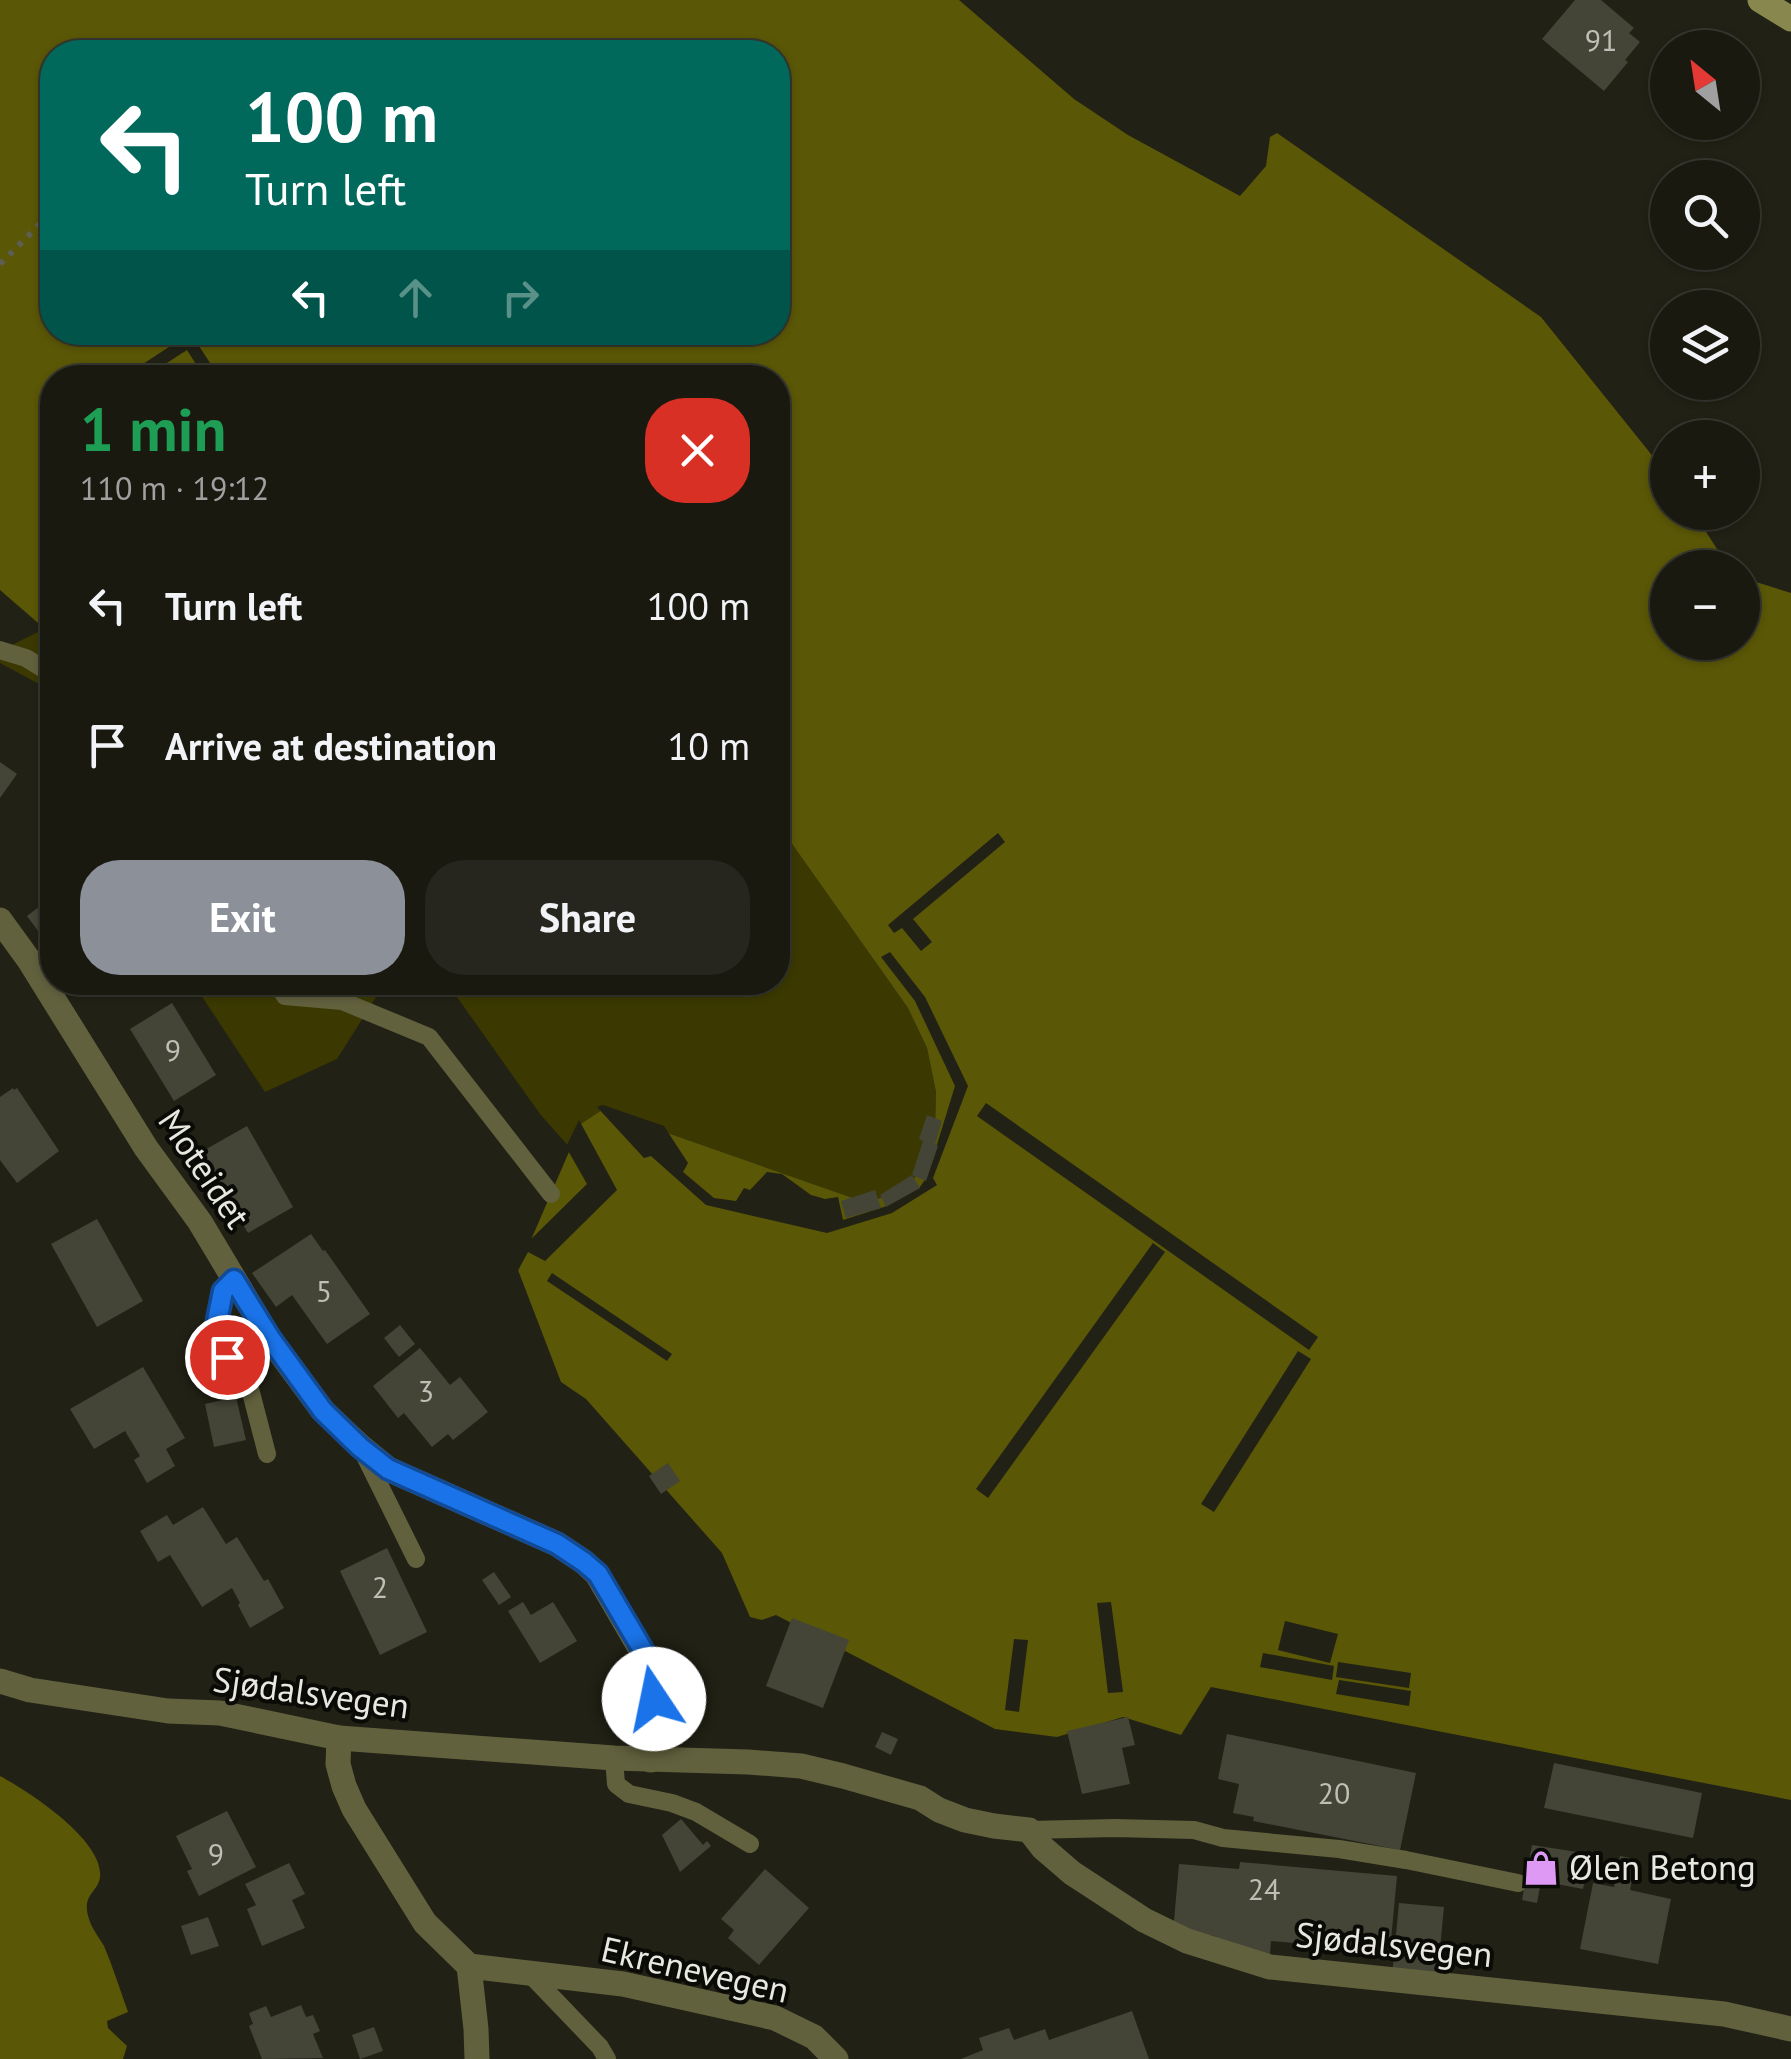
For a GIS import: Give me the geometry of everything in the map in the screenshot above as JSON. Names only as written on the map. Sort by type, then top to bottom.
[{"type":"main road","points":[[1760,0],[1791,19]]},
{"type":"street","name":"Moteidet","points":[[0,920],[40,979]]},
{"type":"street","name":"Moteidet","points":[[50,995],[146,1148],[200,1222],[270,1338],[323,1411],[388,1469],[557,1544],[598,1574],[651,1667],[651,1760]]},
{"type":"street","name":"Sjødalsvegen","points":[[0,1681],[30,1690],[168,1711],[220,1713],[339,1738],[614,1758],[800,1766],[920,1798],[965,1820],[1029,1830],[1072,1873],[1144,1920],[1186,1941],[1270,1967],[1724,2014],[1791,2030]]},
{"type":"street","points":[[339,1738],[338,1764],[354,1809],[425,1923],[469,1966],[477,2059]]},
{"type":"street","name":"Ekrenevegen","points":[[469,1966],[623,1984],[774,2018],[814,2037],[836,2059]]},
{"type":"lane","points":[[0,650],[40,667]]},
{"type":"lane","points":[[285,995],[342,1001],[429,1038],[551,1194]]},
{"type":"lane","points":[[234,1280],[223,1291],[216,1326],[227,1357],[248,1381],[267,1454]]},
{"type":"lane","name":"Moteidet","points":[[360,1447],[416,1559]]},
{"type":"lane","points":[[614,1758],[616,1784],[629,1794],[696,1812],[750,1844]]},
{"type":"lane","name":"Sjødalsvegen","points":[[1029,1830],[1194,1830],[1224,1838],[1406,1860],[1518,1884]]},
{"type":"lane","name":"Ekrenevegen","points":[[528,1972],[607,2059]]},
{"type":"path","points":[[0,264],[40,224]]},
{"type":"shaded area","points":[[0,0],[959,0],[1074,99],[1128,135],[1240,196],[1266,166],[1270,137],[1277,133],[1541,317],[1650,453],[1650,530],[1705,530],[1718,550],[1650,550],[1650,660],[1760,660],[1760,583],[1791,593],[1791,1800],[1211,1687],[1181,1735],[1123,1717],[1057,1737],[995,1729],[776,1615],[762,1620],[750,1617],[722,1553],[586,1399],[561,1382],[518,1270],[581,1124],[602,1110],[870,1201],[906,1191],[924,1163],[935,1127],[936,1092],[927,1048],[908,1008],[790,841],[790,365],[40,365],[40,625],[0,590]]},
{"type":"shaded area","points":[[40,631],[40,685],[0,663],[0,651]]},
{"type":"shaded area","points":[[790,841],[908,1008],[927,1048],[936,1092],[935,1127],[924,1163],[906,1191],[870,1201],[602,1110],[571,1149],[540,1114],[456,995],[790,995]]},
{"type":"shaded area","points":[[201,995],[377,995],[337,1059],[265,1092]]},
{"type":"shaded area","points":[[0,1776],[62,1818],[90,1848],[98,1863],[100,1877],[88,1899],[87,1911],[128,2012],[107,2021],[108,2028],[127,2046],[123,2059],[0,2059]]},
{"type":"pier","points":[[172,345],[198,345],[211,365],[196,365],[187,350],[164,365],[141,365]]},
{"type":"pier","points":[[998,833],[1005,842],[913,919],[932,942],[921,951],[902,928],[894,933],[888,925]]},
{"type":"pier","points":[[890,952],[925,997],[968,1086],[933,1178],[937,1185],[892,1213],[827,1233],[706,1205],[651,1156],[644,1158],[597,1107],[603,1105],[664,1126],[688,1163],[683,1172],[714,1198],[736,1201],[744,1188],[750,1190],[767,1172],[782,1174],[811,1195],[838,1197],[843,1220],[884,1207],[920,1187],[927,1177],[955,1086],[915,1001],[881,957]]},
{"type":"pier","points":[[986,1103],[1318,1337],[1309,1350],[977,1116]]},
{"type":"pier","points":[[579,1120],[617,1190],[545,1261],[528,1252],[515,1276],[513,1269],[524,1243],[587,1184],[566,1147]]},
{"type":"pier","points":[[1153,1243],[1165,1252],[988,1498],[976,1489]]},
{"type":"pier","points":[[552,1273],[672,1354],[667,1361],[547,1281]]},
{"type":"pier","points":[[1298,1351],[1311,1359],[1214,1512],[1201,1504]]},
{"type":"pier","points":[[1111,1602],[1123,1692],[1108,1693],[1097,1603]]},
{"type":"pier","points":[[1285,1621],[1338,1634],[1330,1663],[1278,1650]]},
{"type":"pier","points":[[1014,1639],[1028,1640],[1019,1712],[1005,1710]]},
{"type":"pier","points":[[1263,1653],[1334,1666],[1332,1680],[1260,1667]]},
{"type":"pier","points":[[1338,1662],[1411,1673],[1409,1688],[1336,1677]]},
{"type":"pier","points":[[1339,1680],[1411,1691],[1409,1706],[1336,1694]]},
{"type":"building","points":[[1575,0],[1601,0],[1634,28],[1629,33],[1640,42],[1604,91],[1542,39]]},
{"type":"building","points":[[0,762],[17,774],[0,798]]},
{"type":"building","points":[[40,906],[40,934],[27,916]]},
{"type":"building","points":[[172,1003],[216,1075],[174,1101],[130,1029]]},
{"type":"building","points":[[17,1088],[59,1151],[17,1183],[0,1160],[0,1097]]},
{"type":"building","points":[[927,1115],[942,1121],[935,1144],[938,1146],[926,1181],[912,1175]]},
{"type":"building","points":[[247,1126],[293,1207],[248,1233],[201,1152]]},
{"type":"building","points":[[912,1175],[920,1188],[886,1207],[880,1195]]},
{"type":"building","points":[[875,1190],[881,1208],[846,1218],[841,1201]]},
{"type":"building","points":[[97,1219],[143,1301],[97,1327],[51,1244]]},
{"type":"building","points":[[311,1234],[370,1314],[327,1344],[292,1295],[276,1307],[252,1273]]},
{"type":"building","points":[[400,1325],[415,1344],[399,1357],[384,1338]]},
{"type":"building","points":[[420,1348],[450,1385],[460,1377],[488,1412],[453,1440],[448,1434],[432,1447],[404,1413],[398,1418],[373,1386]]},
{"type":"building","points":[[143,1367],[185,1438],[166,1449],[175,1466],[147,1483],[134,1460],[140,1456],[125,1431],[94,1449],[70,1409]]},
{"type":"building","points":[[236,1397],[246,1440],[214,1447],[205,1404]]},
{"type":"building","points":[[668,1463],[680,1481],[661,1494],[649,1476]]},
{"type":"building","points":[[203,1507],[226,1544],[237,1537],[284,1608],[250,1628],[232,1588],[202,1607],[170,1555],[158,1562],[140,1531],[167,1515],[173,1525]]},
{"type":"building","points":[[387,1548],[427,1632],[380,1655],[340,1571]]},
{"type":"building","points":[[494,1572],[511,1597],[499,1605],[482,1580]]},
{"type":"building","points":[[523,1602],[531,1615],[553,1602],[577,1641],[540,1663],[508,1611]]},
{"type":"building","points":[[792,1618],[849,1640],[823,1708],[766,1686]]},
{"type":"building","points":[[1128,1717],[1135,1745],[1122,1748],[1130,1784],[1082,1794],[1067,1731]]},
{"type":"building","points":[[882,1732],[898,1739],[891,1755],[875,1747]]},
{"type":"building","points":[[1227,1734],[1416,1773],[1400,1850],[1253,1821],[1254,1817],[1233,1813],[1239,1784],[1218,1779]]},
{"type":"building","points":[[1554,1763],[1702,1793],[1693,1838],[1544,1808]]},
{"type":"building","points":[[227,1811],[256,1867],[199,1896],[187,1871],[192,1869],[176,1836]]},
{"type":"building","points":[[681,1819],[703,1845],[707,1841],[711,1846],[680,1872],[662,1835]]},
{"type":"building","points":[[1532,1845],[1590,1854],[1583,1889],[1541,1881],[1537,1903],[1522,1900]]},
{"type":"building","points":[[1620,1856],[1636,1859],[1630,1890],[1671,1899],[1658,1964],[1580,1949],[1593,1883],[1614,1887]]},
{"type":"building","points":[[1240,1862],[1397,1876],[1390,1951],[1271,1941],[1270,1954],[1214,1949],[1215,1936],[1173,1932],[1179,1864],[1239,1869]]},
{"type":"building","points":[[289,1863],[305,1894],[292,1900],[305,1928],[262,1946],[247,1909],[256,1905],[245,1884]]},
{"type":"building","points":[[765,1869],[809,1908],[759,1965],[728,1938],[734,1930],[721,1919]]},
{"type":"building","points":[[1399,1903],[1444,1907],[1437,1980],[1392,1976]]},
{"type":"building","points":[[208,1917],[219,1946],[191,1955],[181,1926]]},
{"type":"building","points":[[301,2005],[306,2017],[313,2015],[320,2031],[313,2034],[323,2058],[262,2059],[249,2026],[253,2024],[249,2013],[266,2006],[271,2017]]},
{"type":"building","points":[[1132,2011],[1149,2059],[961,2059],[983,2050],[979,2038],[1009,2028],[1014,2040],[1045,2029],[1049,2040]]},
{"type":"building","points":[[374,2027],[383,2051],[360,2059],[352,2035]]},
{"type":"place","name":"Ølen Betong","points":[[1541,1868]]},
{"type":"route","points":[[227,1357],[216,1326],[223,1291],[234,1280],[323,1411],[360,1447],[388,1469],[557,1544],[598,1574],[651,1667],[654,1699]]}]
